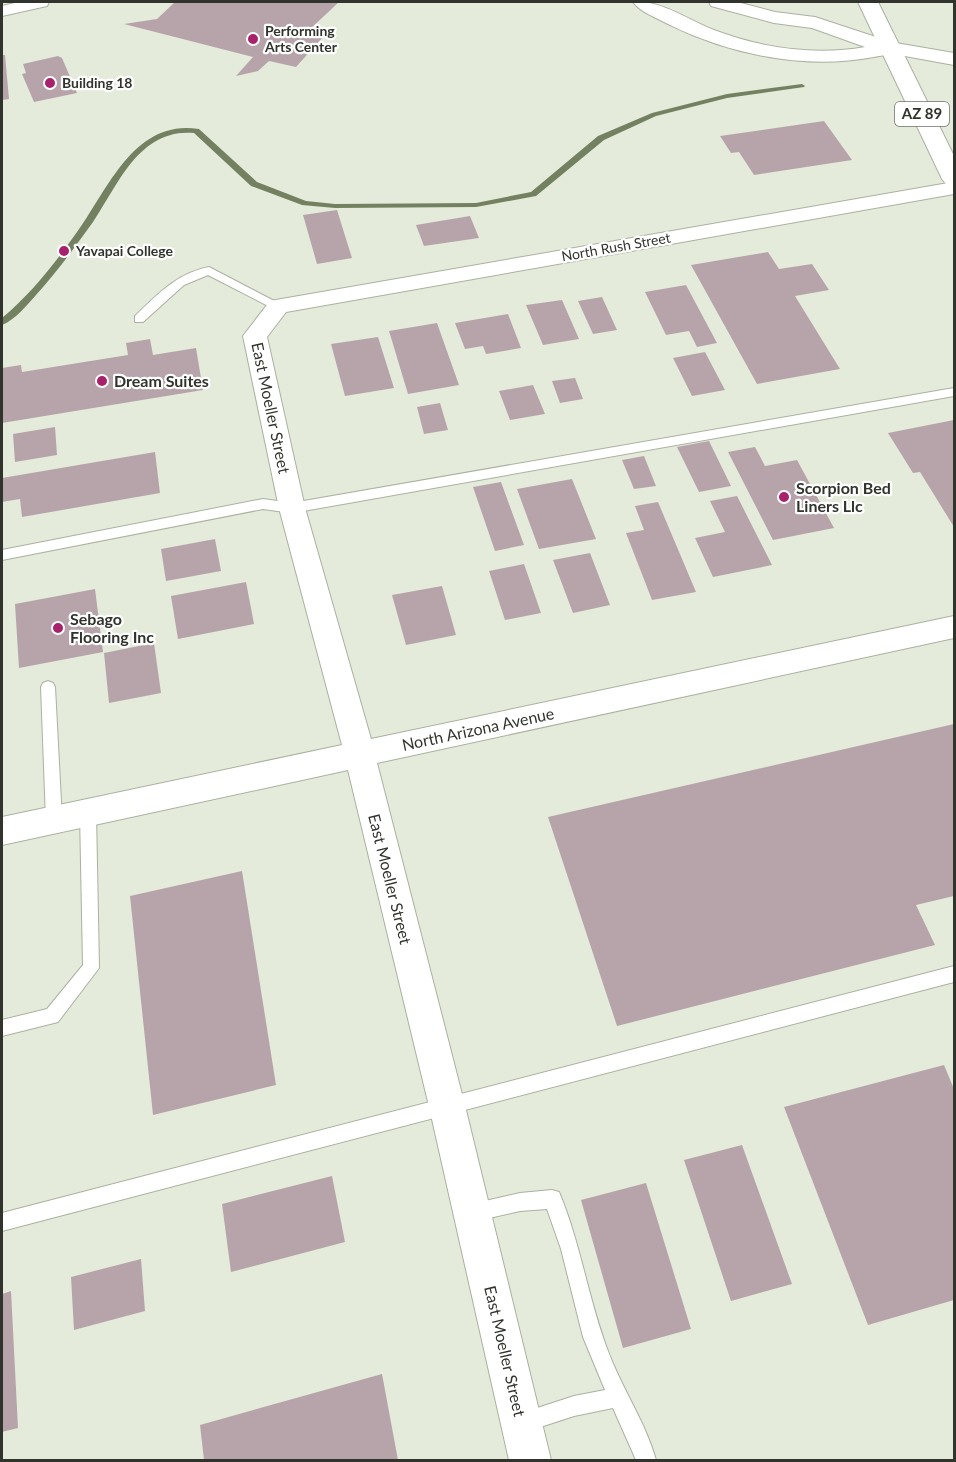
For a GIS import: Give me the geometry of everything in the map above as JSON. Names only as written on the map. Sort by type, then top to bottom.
[{"type":"main road","name":"AZ 89","points":[[868,2],[954,179]]},
{"type":"main road","points":[[890,48],[954,59]]},
{"type":"street","points":[[2,11],[40,2]]},
{"type":"street","points":[[642,2],[692,28],[737,44],[768,50],[836,56],[890,48]]},
{"type":"street","points":[[718,2],[774,17],[815,22],[890,48]]},
{"type":"street","name":"North Rush Street","points":[[278,306],[954,188]]},
{"type":"street","name":"East Moeller Street","points":[[278,306],[255,336],[292,508],[360,755],[447,1106],[530,1461]]},
{"type":"street","name":"North Arizona Avenue","points":[[2,831],[954,627]]},
{"type":"lane","points":[[139,319],[182,282],[201,271],[208,271],[278,306]]},
{"type":"lane","points":[[2,555],[263,504],[292,508],[954,392]]},
{"type":"lane","points":[[48,687],[54,820]]},
{"type":"lane","points":[[2,1028],[52,1016],[91,968],[88,813]]},
{"type":"lane","points":[[2,1222],[954,974]]},
{"type":"lane","points":[[472,1213],[520,1202],[552,1199],[561,1218],[593,1339],[637,1433],[646,1461]]},
{"type":"lane","points":[[521,1423],[574,1406],[620,1397]]},
{"type":"building","name":"Performing Arts Center","points":[[175,2],[339,2],[307,32],[324,36],[296,67],[269,61],[258,71],[236,76],[253,57],[124,24],[157,19]]},
{"type":"building","points":[[2,55],[5,55],[9,99],[2,100]]},
{"type":"building","name":"Building 18","points":[[58,56],[62,58],[77,93],[34,102],[22,74],[26,73],[23,64]]},
{"type":"building","points":[[824,121],[852,160],[754,175],[739,152],[731,153],[720,136]]},
{"type":"building","points":[[337,210],[352,258],[317,264],[303,215]]},
{"type":"building","points":[[470,216],[479,238],[424,246],[416,225]]},
{"type":"building","points":[[768,252],[779,269],[812,264],[829,290],[795,296],[840,369],[757,384],[691,265]]},
{"type":"building","points":[[686,285],[717,343],[697,347],[689,331],[666,335],[645,292]]},
{"type":"building","points":[[602,297],[617,330],[593,334],[578,301]]},
{"type":"building","points":[[562,300],[579,339],[543,345],[526,305]]},
{"type":"building","points":[[508,314],[521,348],[486,354],[483,346],[465,349],[455,323]]},
{"type":"building","points":[[437,323],[459,385],[408,394],[389,331]]},
{"type":"building","points":[[378,337],[394,388],[345,396],[331,344]]},
{"type":"building","name":"Dream Suites","points":[[150,339],[153,355],[196,348],[203,390],[2,423],[2,368],[21,365],[22,372],[128,355],[126,343]]},
{"type":"building","points":[[705,352],[725,390],[692,396],[673,358]]},
{"type":"building","points":[[575,378],[583,399],[560,403],[552,381]]},
{"type":"building","points":[[533,385],[545,414],[510,420],[499,391]]},
{"type":"building","points":[[440,403],[448,430],[424,434],[417,407]]},
{"type":"building","points":[[954,420],[954,527],[920,472],[913,473],[888,433]]},
{"type":"building","points":[[55,427],[57,455],[15,462],[13,434]]},
{"type":"building","points":[[709,441],[731,486],[699,492],[677,447]]},
{"type":"building","name":"Scorpion Bed Liners Llc","points":[[755,447],[765,466],[797,460],[834,528],[773,540],[728,452]]},
{"type":"building","points":[[155,452],[160,493],[22,517],[20,499],[2,502],[2,478]]},
{"type":"building","points":[[644,456],[656,486],[634,489],[622,460]]},
{"type":"building","points":[[572,479],[596,539],[539,549],[517,489]]},
{"type":"building","points":[[501,482],[524,545],[495,551],[473,487]]},
{"type":"building","points":[[737,496],[772,565],[713,577],[695,538],[725,532],[710,501]]},
{"type":"building","points":[[658,502],[696,592],[652,600],[626,533],[644,530],[635,506]]},
{"type":"building","points":[[215,539],[221,571],[166,581],[161,549]]},
{"type":"building","points":[[590,553],[610,605],[573,613],[553,560]]},
{"type":"building","points":[[524,564],[541,613],[505,620],[489,571]]},
{"type":"building","points":[[246,582],[254,624],[178,639],[171,596]]},
{"type":"building","points":[[442,586],[456,635],[406,645],[392,595]]},
{"type":"building","name":"Sebago Flooring Inc","points":[[95,589],[103,652],[19,668],[15,604]]},
{"type":"building","points":[[154,643],[161,693],[109,703],[104,653]]},
{"type":"building","points":[[954,724],[954,896],[916,905],[935,945],[617,1026],[548,817]]},
{"type":"building","points":[[242,871],[276,1085],[153,1115],[130,896]]},
{"type":"building","points":[[944,1065],[954,1089],[954,1300],[868,1325],[784,1107]]},
{"type":"building","points":[[742,1145],[792,1284],[731,1301],[684,1160]]},
{"type":"building","points":[[332,1176],[345,1242],[231,1272],[222,1204]]},
{"type":"building","points":[[646,1183],[691,1329],[623,1348],[581,1200]]},
{"type":"building","points":[[141,1259],[145,1311],[74,1330],[71,1277]]},
{"type":"building","points":[[11,1291],[18,1428],[2,1432],[2,1294]]},
{"type":"building","points":[[382,1374],[398,1460],[204,1460],[200,1425]]},
{"type":"waterway","points":[[2,322],[41,284],[67,252],[99,207],[124,166],[135,154],[168,133],[196,131],[254,184],[305,203],[335,206],[476,205],[533,194],[601,138],[654,114],[727,96],[802,86]]},
{"type":"place","name":"Performing Arts Center","points":[[253,39]]},
{"type":"place","name":"Building 18","points":[[50,83]]},
{"type":"place","name":"Yavapai College","points":[[64,251]]},
{"type":"place","name":"Dream Suites","points":[[102,381]]},
{"type":"place","name":"Scorpion Bed Liners Llc","points":[[784,497]]},
{"type":"place","name":"Sebago Flooring Inc","points":[[58,628]]}]
